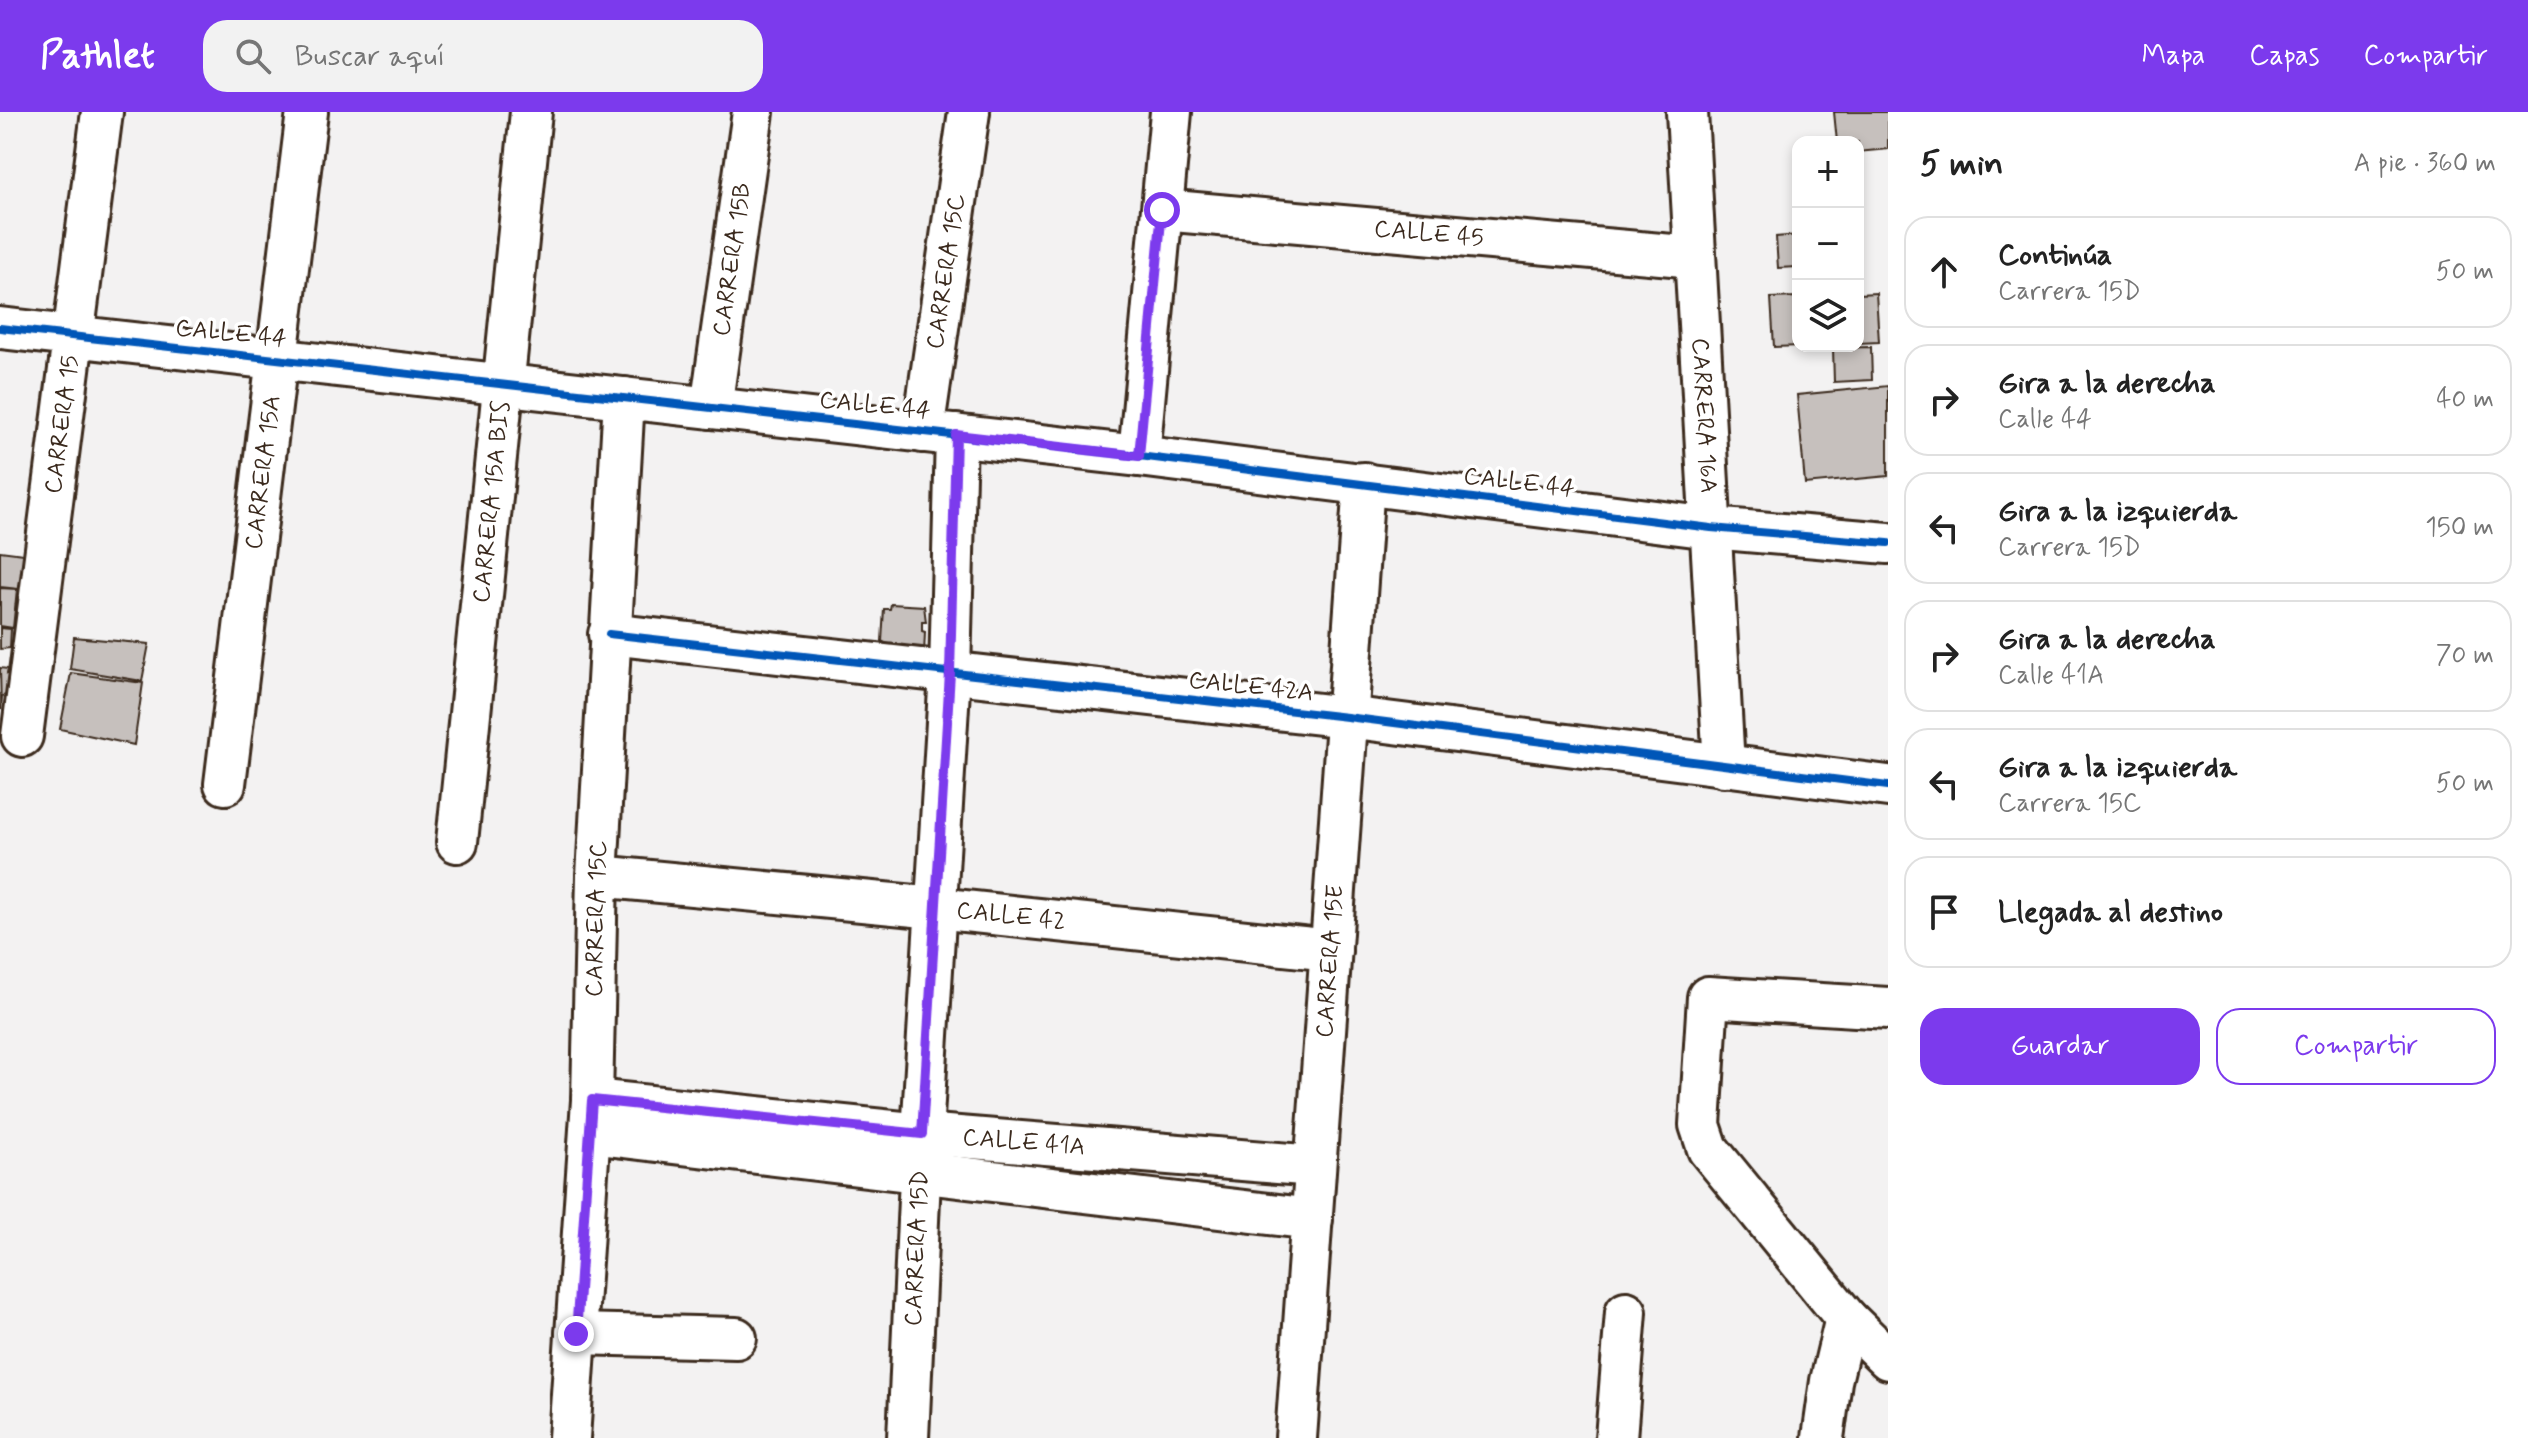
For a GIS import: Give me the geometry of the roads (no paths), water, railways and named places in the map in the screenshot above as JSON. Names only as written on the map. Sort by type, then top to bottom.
[{"type":"street","name":"CARRERA 15","points":[[22,736],[102,112]]},
{"type":"street","name":"CARRERA 15A","points":[[225,784],[307,112]]},
{"type":"street","name":"CARRERA 15A BIS","points":[[457,842],[531,112]]},
{"type":"street","name":"CARRERA 15B","points":[[711,408],[753,112]]},
{"type":"street","name":"CARRERA 15C","points":[[939,434],[969,112]]},
{"type":"street","points":[[1139,456],[1171,112]]},
{"type":"street","name":"CARRERA 16A","points":[[1687,112],[1724,766]]},
{"type":"street","name":"CALLE 45","points":[[1162,210],[1695,257]]},
{"type":"street","name":"CALLE 44","points":[[0,328],[1139,456],[1711,528],[1888,543]]},
{"type":"street","name":"CARRERA 15C","points":[[569,1438],[591,1116],[597,876],[624,398]]},
{"type":"street","name":"CARRERA 15D","points":[[908,1438],[922,1134],[950,673],[939,434]]},
{"type":"street","name":"CARRERA 15E","points":[[1296,1438],[1364,483]]},
{"type":"street","name":"CALLE 42A","points":[[609,634],[1347,717],[1888,786]]},
{"type":"street","name":"CALLE 42","points":[[597,876],[1331,950]]},
{"type":"street","points":[[1888,1008],[1708,997],[1700,1125],[1708,1149],[1846,1318],[1888,1359]]},
{"type":"street","points":[[591,1116],[920,1174],[1312,1219]]},
{"type":"street","name":"CALLE 41A","points":[[591,1116],[922,1134],[1315,1166]]},
{"type":"street","points":[[1616,1438],[1626,1312]]},
{"type":"street","points":[[1823,1438],[1831,1381],[1846,1318]]},
{"type":"street","points":[[576,1334],[736,1338]]}]
